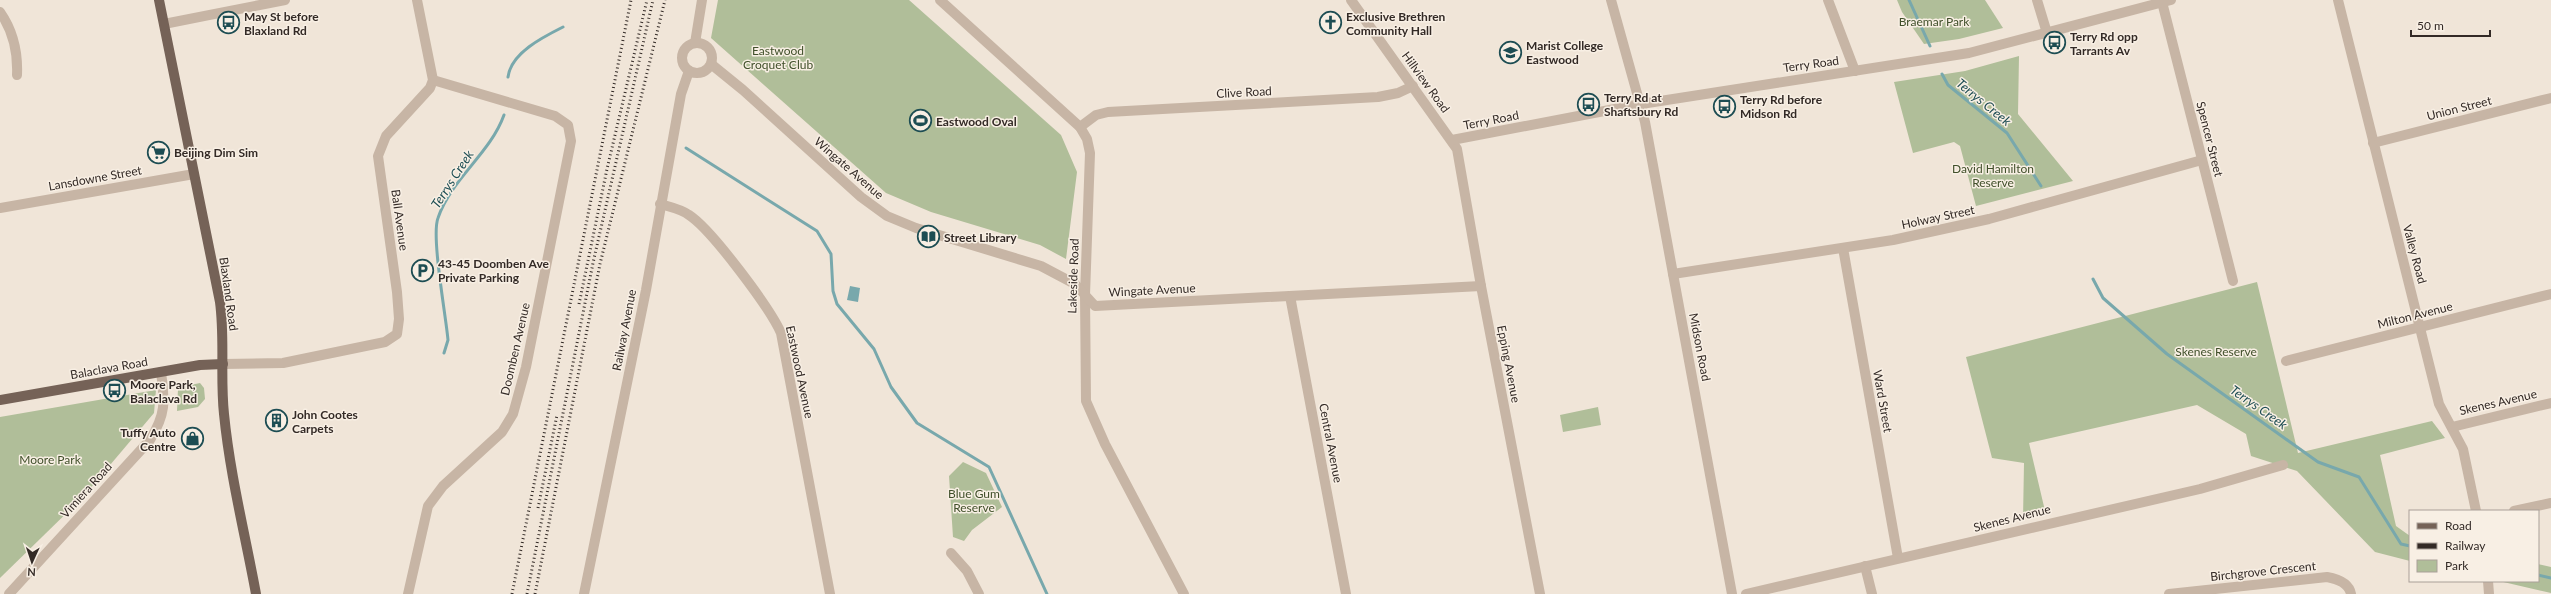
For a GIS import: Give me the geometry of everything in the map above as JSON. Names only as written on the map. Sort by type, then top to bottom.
[{"type":"main road","name":"Blaxland Road","points":[[159,0],[220,302],[223,364],[222,393],[226,437],[256,594]]},
{"type":"main road","name":"Balaclava Road","points":[[0,400],[200,365],[223,364]]},
{"type":"street","points":[[164,24],[285,0]]},
{"type":"street","points":[[418,0],[433,80]]},
{"type":"street","points":[[695,43],[702,0]]},
{"type":"street","name":"Lakeside Road","points":[[940,0],[1080,127],[1088,139],[1090,153],[1085,295],[1085,387],[1090,414],[1184,594]]},
{"type":"street","name":"Hillview Road","points":[[1351,0],[1452,140]]},
{"type":"street","name":"Midson Road","points":[[1611,0],[1641,104],[1732,594]]},
{"type":"street","points":[[1828,0],[1855,71]]},
{"type":"street","points":[[2037,0],[2046,33]]},
{"type":"street","name":"Valley Road","points":[[2338,0],[2439,404],[2463,449],[2476,510]]},
{"type":"street","name":"Terry Road","points":[[1452,140],[1641,104],[1968,53],[2167,1]]},
{"type":"street","name":"Spencer Street","points":[[2167,1],[2202,160],[2233,282]]},
{"type":"street","points":[[0,12],[15,41],[18,56],[17,76]]},
{"type":"street","points":[[695,43],[704,45],[710,51],[711,64],[701,73],[689,71],[682,63],[683,53],[686,48],[695,43]]},
{"type":"street","name":"Wingate Avenue","points":[[711,64],[743,90],[861,197],[887,216],[916,228],[1041,266],[1075,284],[1095,306],[1481,286]]},
{"type":"street","name":"Railway Avenue","points":[[584,594],[646,290],[660,204],[681,94],[689,71]]},
{"type":"street","name":"Ball Avenue","points":[[223,364],[283,363],[385,342],[396,334],[399,323],[398,306],[379,150],[391,129],[430,88],[433,80]]},
{"type":"street","name":"Doomben Avenue","points":[[408,594],[428,506],[443,486],[502,432],[513,414],[526,367],[571,141],[568,125],[555,116],[433,80]]},
{"type":"street","name":"Clive Road","points":[[1080,127],[1096,115],[1108,112],[1378,97],[1398,93],[1413,86]]},
{"type":"street","name":"Union Street","points":[[2373,143],[2551,98]]},
{"type":"street","name":"Epping Avenue","points":[[1452,140],[1459,157],[1481,286],[1540,594]]},
{"type":"street","name":"Holway Street","points":[[1673,274],[1843,248],[1989,219],[2202,160]]},
{"type":"street","name":"Lansdowne Street","points":[[0,208],[194,174]]},
{"type":"street","name":"Eastwood Avenue","points":[[660,204],[688,214],[697,221],[764,305],[778,327],[784,347],[830,594]]},
{"type":"street","name":"Ward Street","points":[[1843,248],[1898,558]]},
{"type":"street","name":"Milton Avenue","points":[[2286,361],[2551,294]]},
{"type":"street","name":"Central Avenue","points":[[1290,296],[1346,594]]},
{"type":"street","name":"Vimiera Road","points":[[9,594],[150,440],[161,422],[164,406],[161,372]]},
{"type":"street","name":"Skenes Avenue","points":[[2452,427],[2551,403]]},
{"type":"street","name":"Skenes Avenue","points":[[1746,594],[2200,489],[2283,465]]},
{"type":"street","points":[[2518,510],[2551,502]]},
{"type":"street","points":[[951,553],[967,571],[979,594]]},
{"type":"street","points":[[1865,566],[1872,594]]},
{"type":"street","name":"Birchgrove Crescent","points":[[2170,594],[2232,591],[2327,577],[2338,579],[2350,589],[2351,594]]},
{"type":"street","points":[[2488,582],[2489,594]]},
{"type":"green space","name":"Eastwood Croquet Club","points":[[718,0],[909,0],[1061,135],[1077,172],[1066,259],[1040,245],[931,212],[886,193],[711,38]]},
{"type":"green space","name":"Braemar Park","points":[[1897,0],[1985,0],[2003,28],[1959,39],[1924,44],[1902,12]]},
{"type":"green space","name":"David Hamilton Reserve","points":[[2019,56],[2018,114],[2073,181],[1976,206],[1960,146],[1954,142],[1913,153],[1894,82],[1965,71]]},
{"type":"green space","name":"Skenes Reserve","points":[[2257,282],[2298,453],[2432,421],[2445,438],[2380,455],[2396,526],[2409,535],[2409,561],[2375,552],[2297,471],[2251,456],[2246,434],[2197,405],[2029,443],[2046,515],[2023,519],[2024,463],[1992,458],[1966,357]]},
{"type":"green space","points":[[200,383],[204,388],[205,399],[198,407],[177,411],[178,389]]},
{"type":"green space","name":"Moore Park","points":[[156,390],[154,413],[83,497],[0,578],[0,417]]},
{"type":"green space","points":[[1598,407],[1601,425],[1563,432],[1560,415]]},
{"type":"green space","name":"Blue Gum Reserve","points":[[963,462],[986,473],[1002,507],[972,530],[964,541],[953,537],[949,476]]},
{"type":"green space","points":[[2539,564],[2551,567],[2551,593],[2503,582],[2539,582]]},
{"type":"water","points":[[850,286],[860,288],[858,302],[847,300]]},
{"type":"waterway","name":"Terrys Creek","points":[[1909,0],[1930,46]]},
{"type":"waterway","name":"Terrys Creek","points":[[508,77],[510,68],[521,53],[546,36],[563,27]]},
{"type":"waterway","name":"Terrys Creek","points":[[1942,74],[1948,85],[2007,133],[2041,186]]},
{"type":"waterway","name":"Terrys Creek","points":[[444,353],[448,340],[436,241],[436,227],[438,218],[452,191],[490,142],[504,115]]},
{"type":"waterway","points":[[686,148],[817,231],[831,254],[833,291],[837,304],[874,349],[891,387],[917,423],[989,467],[1047,594]]},
{"type":"waterway","name":"Terrys Creek","points":[[2093,279],[2103,298],[2167,354],[2318,462],[2359,477],[2401,544],[2409,546]]},
{"type":"waterway","name":"Terrys Creek","points":[[2539,575],[2551,578]]},
{"type":"railway","points":[[512,594],[631,0]]},
{"type":"railway","points":[[579,304],[607,169],[647,0]]},
{"type":"railway","points":[[527,594],[593,263],[653,0]]},
{"type":"railway","points":[[535,594],[600,264],[665,0]]},
{"type":"railway","points":[[538,508],[557,415]]},
{"type":"place","name":"May St before Blaxland Rd","points":[[229,23]]},
{"type":"place","name":"Exclusive Brethren Community Hall","points":[[1330,23]]},
{"type":"place","name":"Terry Rd opp Tarrants Av","points":[[2055,43]]},
{"type":"place","name":"Marist College Eastwood","points":[[1510,52]]},
{"type":"place","name":"Terry Rd at Shaftsbury Rd","points":[[1588,104]]},
{"type":"place","name":"Terry Rd before Midson Rd","points":[[1725,106]]},
{"type":"place","name":"Eastwood Oval","points":[[920,121]]},
{"type":"place","name":"Beijing Dim Sim","points":[[158,152]]},
{"type":"place","name":"Street Library","points":[[928,237]]},
{"type":"place","name":"43-45 Doomben Ave Private Parking","points":[[422,270]]},
{"type":"place","name":"Moore Park, Balaclava Rd","points":[[115,391]]},
{"type":"place","name":"John Cootes Carpets","points":[[276,421]]},
{"type":"place","name":"Tuffy Auto Centre","points":[[192,439]]}]
